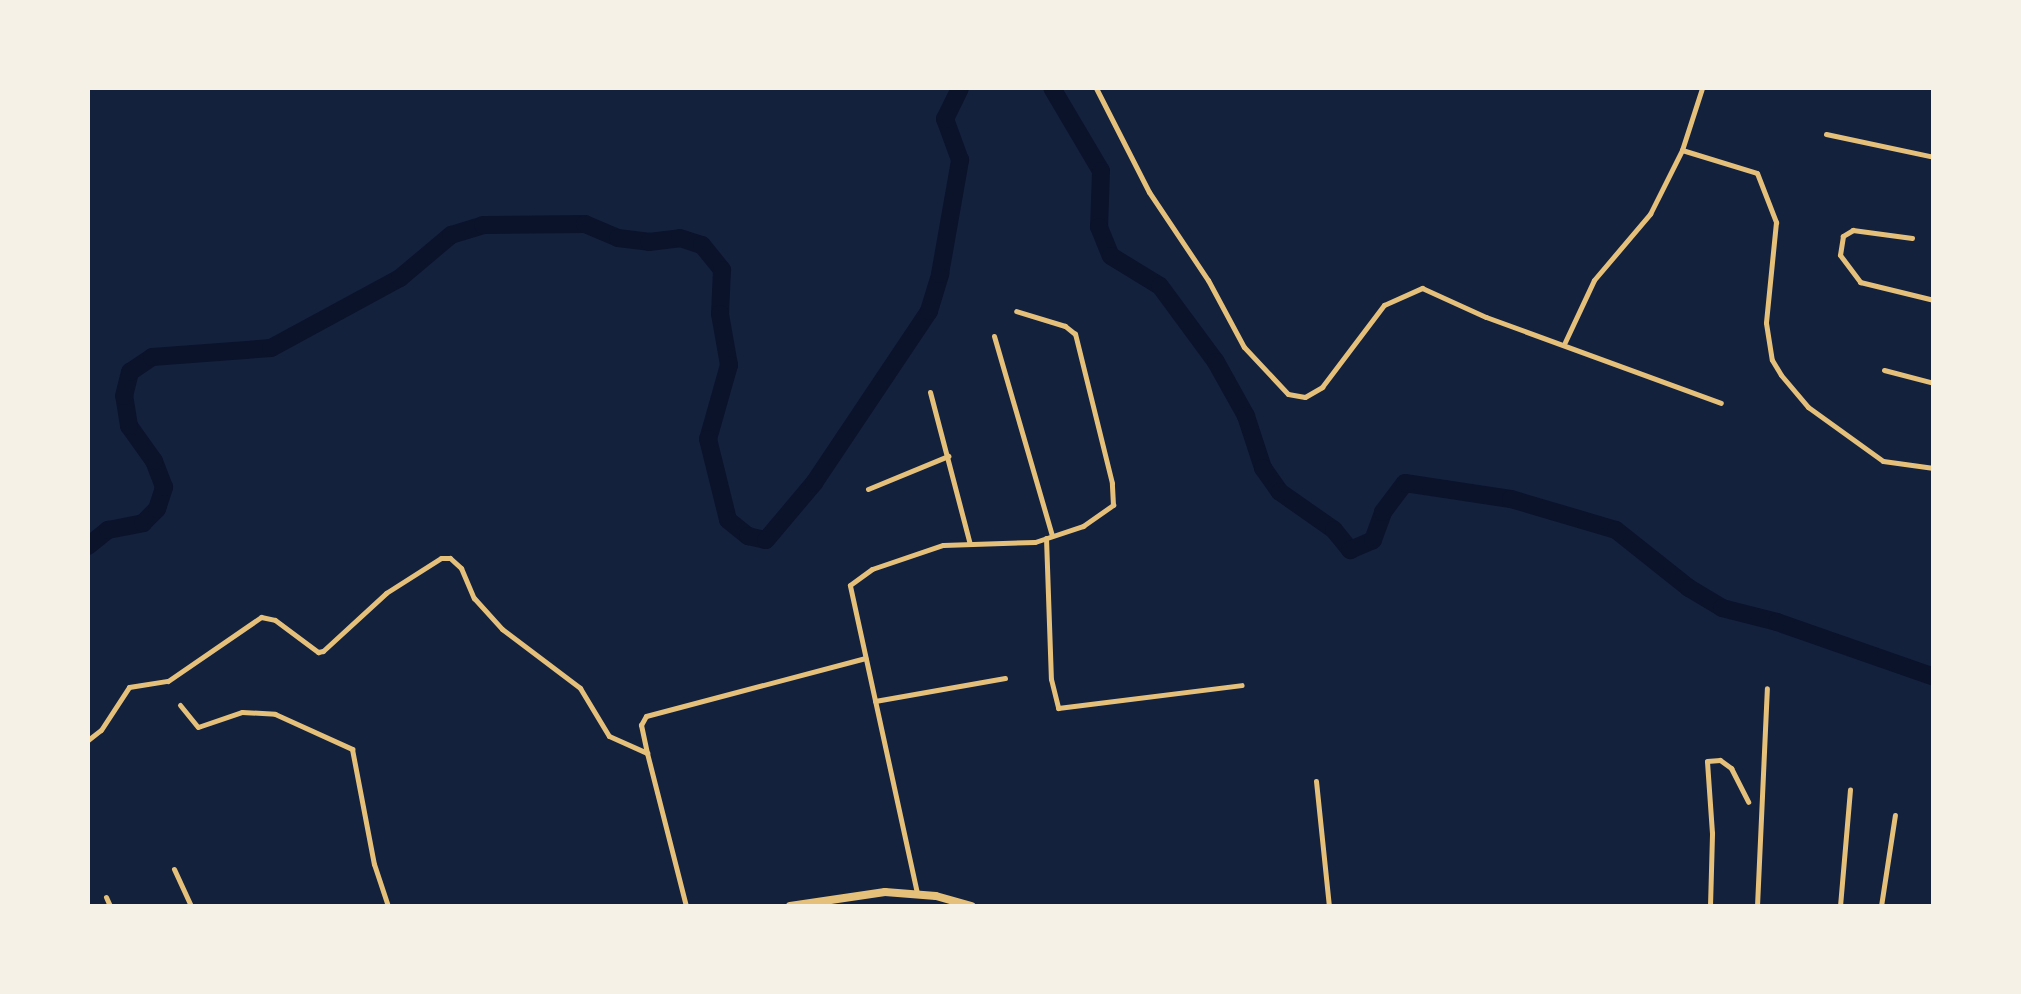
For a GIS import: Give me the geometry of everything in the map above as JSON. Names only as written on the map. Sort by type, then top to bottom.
[{"type":"main road","points":[[790,906],[857,894],[917,894],[972,906]]},
{"type":"street","points":[[1096,88],[1155,203],[1208,280],[1244,347],[1278,388],[1305,397],[1322,387],[1388,302],[1426,288],[1486,317],[1722,404]]},
{"type":"street","points":[[1565,343],[1594,280],[1650,214],[1682,150],[1702,88]]},
{"type":"street","points":[[1826,134],[1934,157]]},
{"type":"street","points":[[1682,150],[1757,173],[1776,222],[1766,323],[1772,360],[1781,375],[1808,406],[1883,461],[1934,468]]},
{"type":"street","points":[[1912,238],[1853,230],[1843,236],[1840,255],[1860,282],[1934,300]]},
{"type":"street","points":[[917,894],[849,595],[856,578],[920,551],[970,544],[1006,545],[1049,536],[1100,518],[1110,511],[1114,496],[1074,334],[1068,327],[1016,311]]},
{"type":"street","points":[[994,336],[1049,536],[1051,680],[1058,708],[1242,685]]},
{"type":"street","points":[[1884,370],[1934,383]]},
{"type":"street","points":[[930,392],[970,544]]},
{"type":"street","points":[[868,488],[948,456]]},
{"type":"street","points":[[88,740],[102,730],[128,687],[168,681],[261,616],[275,620],[318,652],[386,593],[446,557],[456,561],[474,598],[502,630],[588,697],[609,736],[647,753]]},
{"type":"street","points":[[686,906],[641,726],[646,716],[865,658]]},
{"type":"street","points":[[874,701],[1005,678]]},
{"type":"street","points":[[1757,906],[1767,688]]},
{"type":"street","points":[[180,705],[198,727],[242,712],[275,714],[352,749],[374,864],[388,906]]},
{"type":"street","points":[[1710,906],[1712,833],[1708,761],[1720,760],[1731,768],[1748,802]]},
{"type":"street","points":[[1316,781],[1329,906]]},
{"type":"street","points":[[1840,906],[1850,788]]},
{"type":"street","points":[[1881,906],[1896,815]]},
{"type":"street","points":[[174,869],[191,906]]},
{"type":"street","points":[[106,897],[110,906]]},
{"type":"waterway","points":[[88,546],[108,530],[143,523],[157,509],[164,487],[154,461],[129,426],[124,396],[130,372],[152,357],[271,348],[400,278],[451,235],[483,225],[585,224],[618,238],[649,242],[680,238],[702,245],[722,270],[720,314],[729,365],[708,439],[728,520],[748,536],[766,540],[814,483],[929,311],[940,274],[960,160],[945,119],[960,88]]},
{"type":"waterway","points":[[1052,88],[1101,171],[1099,227],[1111,256],[1160,286],[1216,362],[1246,416],[1263,468],[1280,492],[1334,530],[1350,550],[1373,540],[1383,512],[1405,483],[1511,499],[1616,530],[1689,588],[1722,608],[1777,622],[1934,677]]}]
